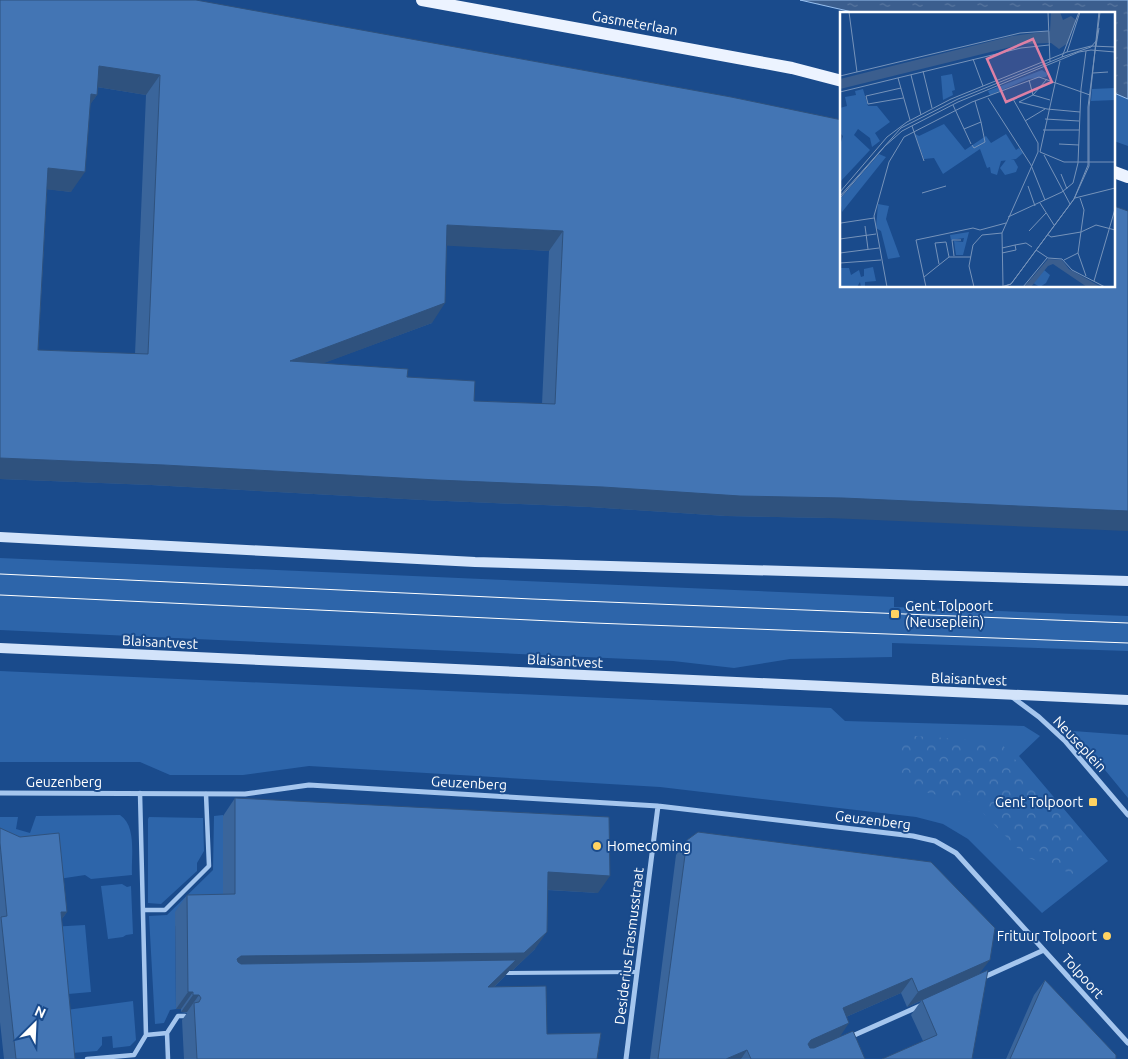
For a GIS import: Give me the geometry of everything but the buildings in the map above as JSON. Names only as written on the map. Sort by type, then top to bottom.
[{"type":"main road","name":"Gasmeterlaan","points":[[422,0],[783,66],[840,80]]},
{"type":"main road","points":[[1116,173],[1128,177]]},
{"type":"main road","points":[[0,537],[475,562],[1128,581]]},
{"type":"main road","name":"Blaisantvest","points":[[0,648],[1128,700]]},
{"type":"street","name":"Neuseplein","points":[[1009,694],[1039,717],[1065,741],[1128,815]]},
{"type":"street","name":"Geuzenberg","points":[[0,793],[245,794],[309,785],[658,806],[912,836],[935,841]]},
{"type":"street","points":[[87,1059],[134,1054],[146,1034],[140,793]]},
{"type":"street","points":[[143,910],[165,910],[208,866],[206,794]]},
{"type":"street","name":"Desiderius Erasmusstraat","points":[[626,1059],[658,806]]},
{"type":"street","name":"Tolpoort","points":[[935,841],[956,853],[1128,1043]]},
{"type":"street","points":[[980,979],[1044,950]]},
{"type":"street","points":[[846,1039],[927,1003]]},
{"type":"street","points":[[168,1059],[167,1033],[178,1016],[185,1016]]},
{"type":"street","points":[[146,1034],[167,1033]]},
{"type":"lane","points":[[498,974],[637,972]]},
{"type":"green space","points":[[1116,94],[1128,99],[1128,146],[1116,142]]},
{"type":"green space","points":[[0,558],[894,597],[894,607],[1128,616],[1128,651],[892,643],[892,657],[790,659],[734,668],[673,661],[0,630]]},
{"type":"green space","points":[[0,671],[831,708],[845,721],[1024,726],[1040,736],[1019,756],[1108,861],[1042,913],[968,839],[943,824],[916,817],[660,787],[309,766],[243,775],[170,775],[140,762],[0,762]]},
{"type":"green space","points":[[1073,731],[1128,735],[1128,798]]},
{"type":"green space","points":[[902,735],[1000,742],[1082,836],[1073,874],[1026,857],[972,802],[899,787]]},
{"type":"green space","points":[[120,815],[129,826],[131,834],[132,875],[91,879],[85,875],[52,880],[0,850],[0,817],[18,817],[16,829],[30,833],[36,816]]},
{"type":"green space","points":[[223,815],[223,911],[175,926],[176,1009],[170,1010],[164,1023],[155,1024],[149,916],[167,915],[213,870],[214,816]]},
{"type":"green space","points":[[149,817],[203,818],[204,851],[197,863],[197,871],[161,904],[148,903]]},
{"type":"green space","points":[[122,884],[127,887],[131,886],[133,934],[108,939],[101,886]]},
{"type":"green space","points":[[85,925],[91,992],[57,995],[50,927]]},
{"type":"green space","points":[[133,1001],[136,1040],[130,1046],[113,1048],[112,1036],[102,1037],[102,1045],[97,1051],[72,1053],[59,1011]]},
{"type":"water","points":[[800,0],[1128,0],[1128,99],[1116,94],[1116,12],[852,12]]},
{"type":"tram line","points":[[0,574],[532,599],[1128,623]]},
{"type":"tram line","points":[[0,595],[594,623],[1128,643]]},
{"type":"place","name":"Gent Tolpoort (Neuseplein)","points":[[895,614]]},
{"type":"place","name":"Gent Tolpoort","points":[[1093,802]]},
{"type":"place","name":"Homecoming","points":[[597,846]]},
{"type":"place","name":"Frituur Tolpoort","points":[[1107,936]]}]
